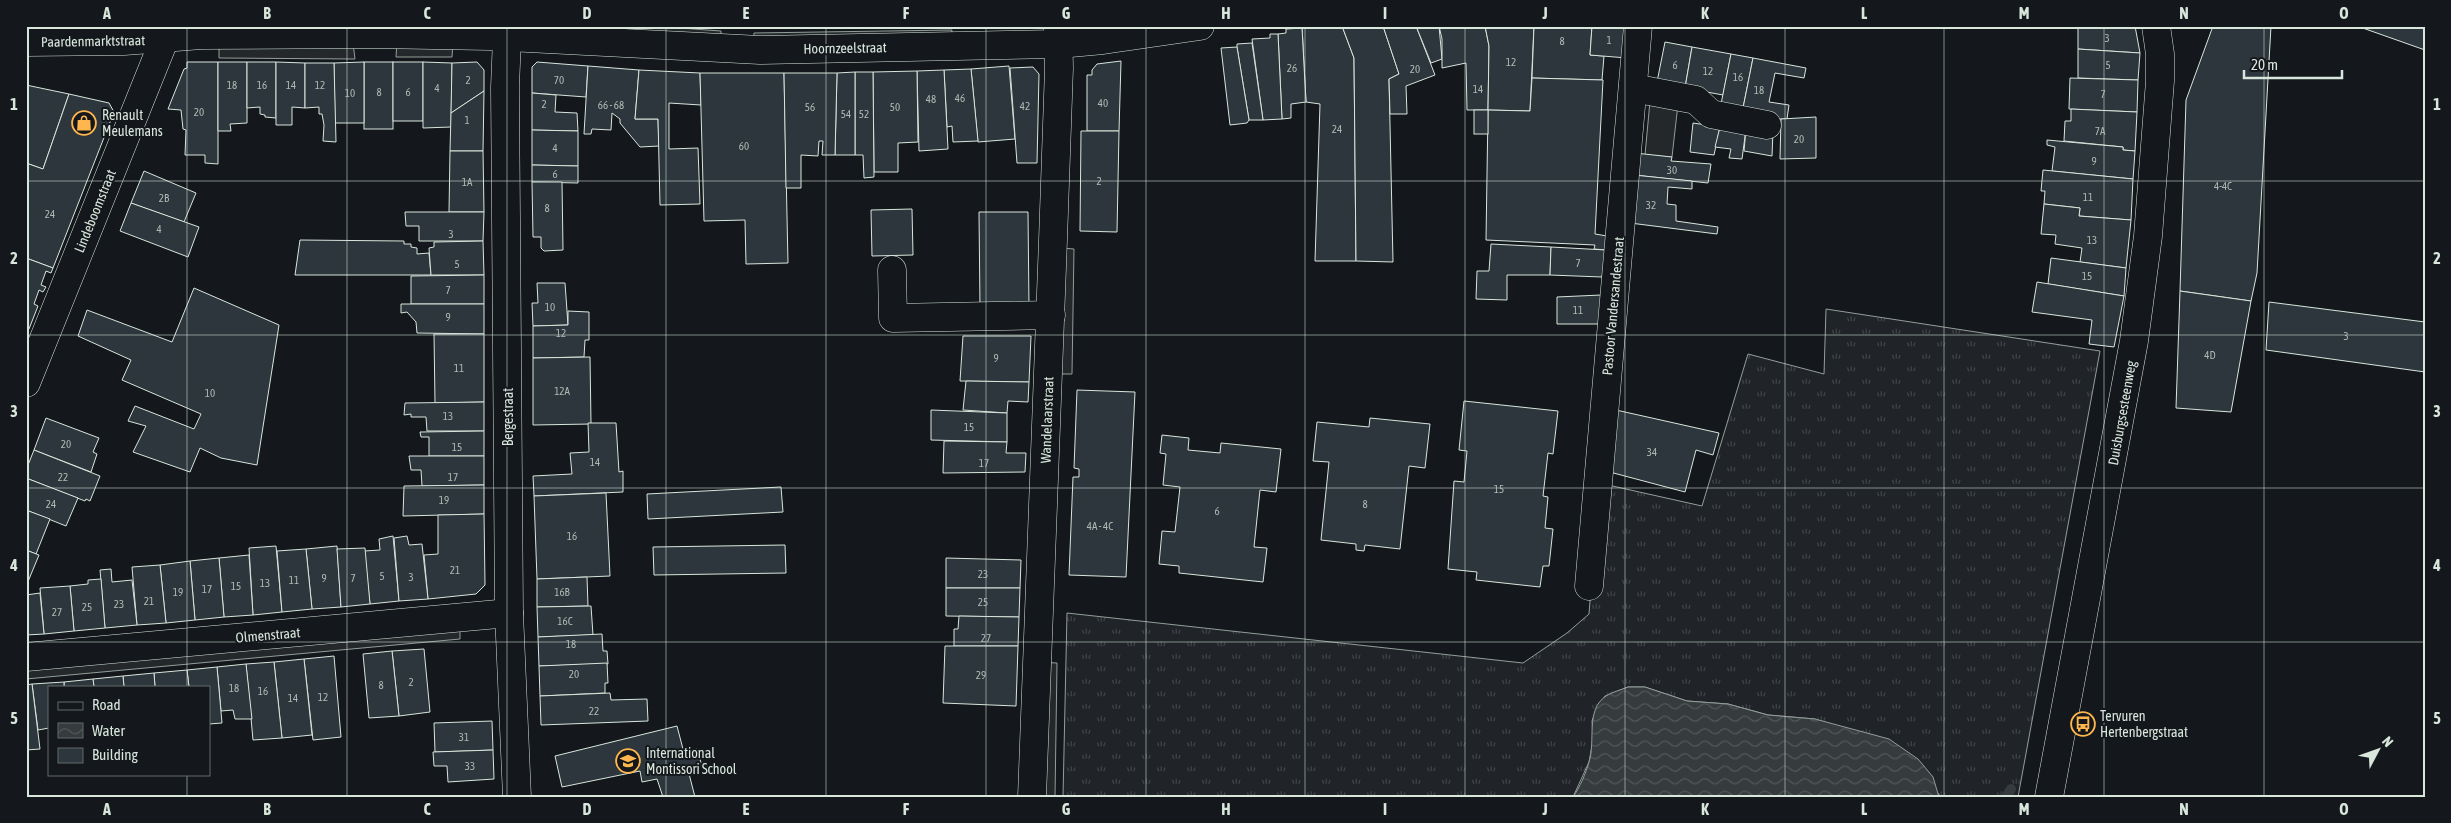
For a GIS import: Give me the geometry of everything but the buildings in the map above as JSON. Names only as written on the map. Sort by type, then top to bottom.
[{"type":"street","name":"Hoornzeelstraat","points":[[495,33],[760,50],[1058,35],[1103,40],[1200,26]]},
{"type":"street","name":"Pastoor Vandersandestraat","points":[[1589,586],[1638,26]]},
{"type":"street","name":"Duisburgsesteenweg","points":[[2049,797],[2134,341],[2149,226],[2160,81],[2160,54],[2156,26]]},
{"type":"street","name":"Paardenmarktstraat","points":[[26,42],[165,38],[201,35],[495,33]]},
{"type":"street","name":"Bergestraat","points":[[495,33],[505,87],[509,613],[517,797]]},
{"type":"street","name":"Wandelaarstraat","points":[[1032,797],[1051,315],[1058,35]]},
{"type":"street","name":"Lindeboomstraat","points":[[26,383],[165,38]]},
{"type":"street","points":[[1633,88],[1696,100],[1711,114],[1767,125]]},
{"type":"street","points":[[892,270],[894,318],[1051,315]]},
{"type":"street","name":"Olmenstraat","points":[[26,657],[509,613]]},
{"type":"green space","points":[[1826,309],[2100,351],[2018,797],[1939,797],[1939,794],[1815,719],[1768,715],[1728,704],[1687,701],[1645,687],[1628,687],[1605,696],[1596,709],[1592,721],[1593,740],[1589,762],[1573,797],[1063,797],[1067,613],[1523,663],[1567,633],[1589,614],[1599,483],[1702,506],[1748,354],[1824,374]]},
{"type":"shaded area","points":[[602,26],[653,26],[721,31],[721,41],[600,34]]},
{"type":"shaded area","points":[[952,30],[951,40],[753,44],[754,33]]},
{"type":"shaded area","points":[[397,41],[453,42],[452,57],[396,57]]},
{"type":"shaded area","points":[[219,43],[353,43],[355,59],[219,58]]},
{"type":"shaded area","points":[[1650,101],[1678,104],[1672,157],[1645,155]]},
{"type":"shaded area","points":[[1062,248],[1074,249],[1072,374],[1058,374]]},
{"type":"shaded area","points":[[460,625],[460,639],[26,679],[26,664]]},
{"type":"shaded area","points":[[1037,662],[1057,663],[1055,797],[1032,797]]},
{"type":"water","points":[[1628,687],[1645,687],[1687,701],[1728,704],[1768,715],[1815,719],[1889,739],[1918,759],[1933,777],[1939,797],[1573,797],[1582,780],[1591,754],[1595,709],[1606,696]]},
{"type":"waterway","points":[[2006,797],[2011,789]]},
{"type":"place","name":"Renault Meulemans","points":[[84,123]]},
{"type":"place","name":"Tervuren Hertenbergstraat","points":[[2083,724]]},
{"type":"place","name":"International Montissori School","points":[[628,761]]}]
